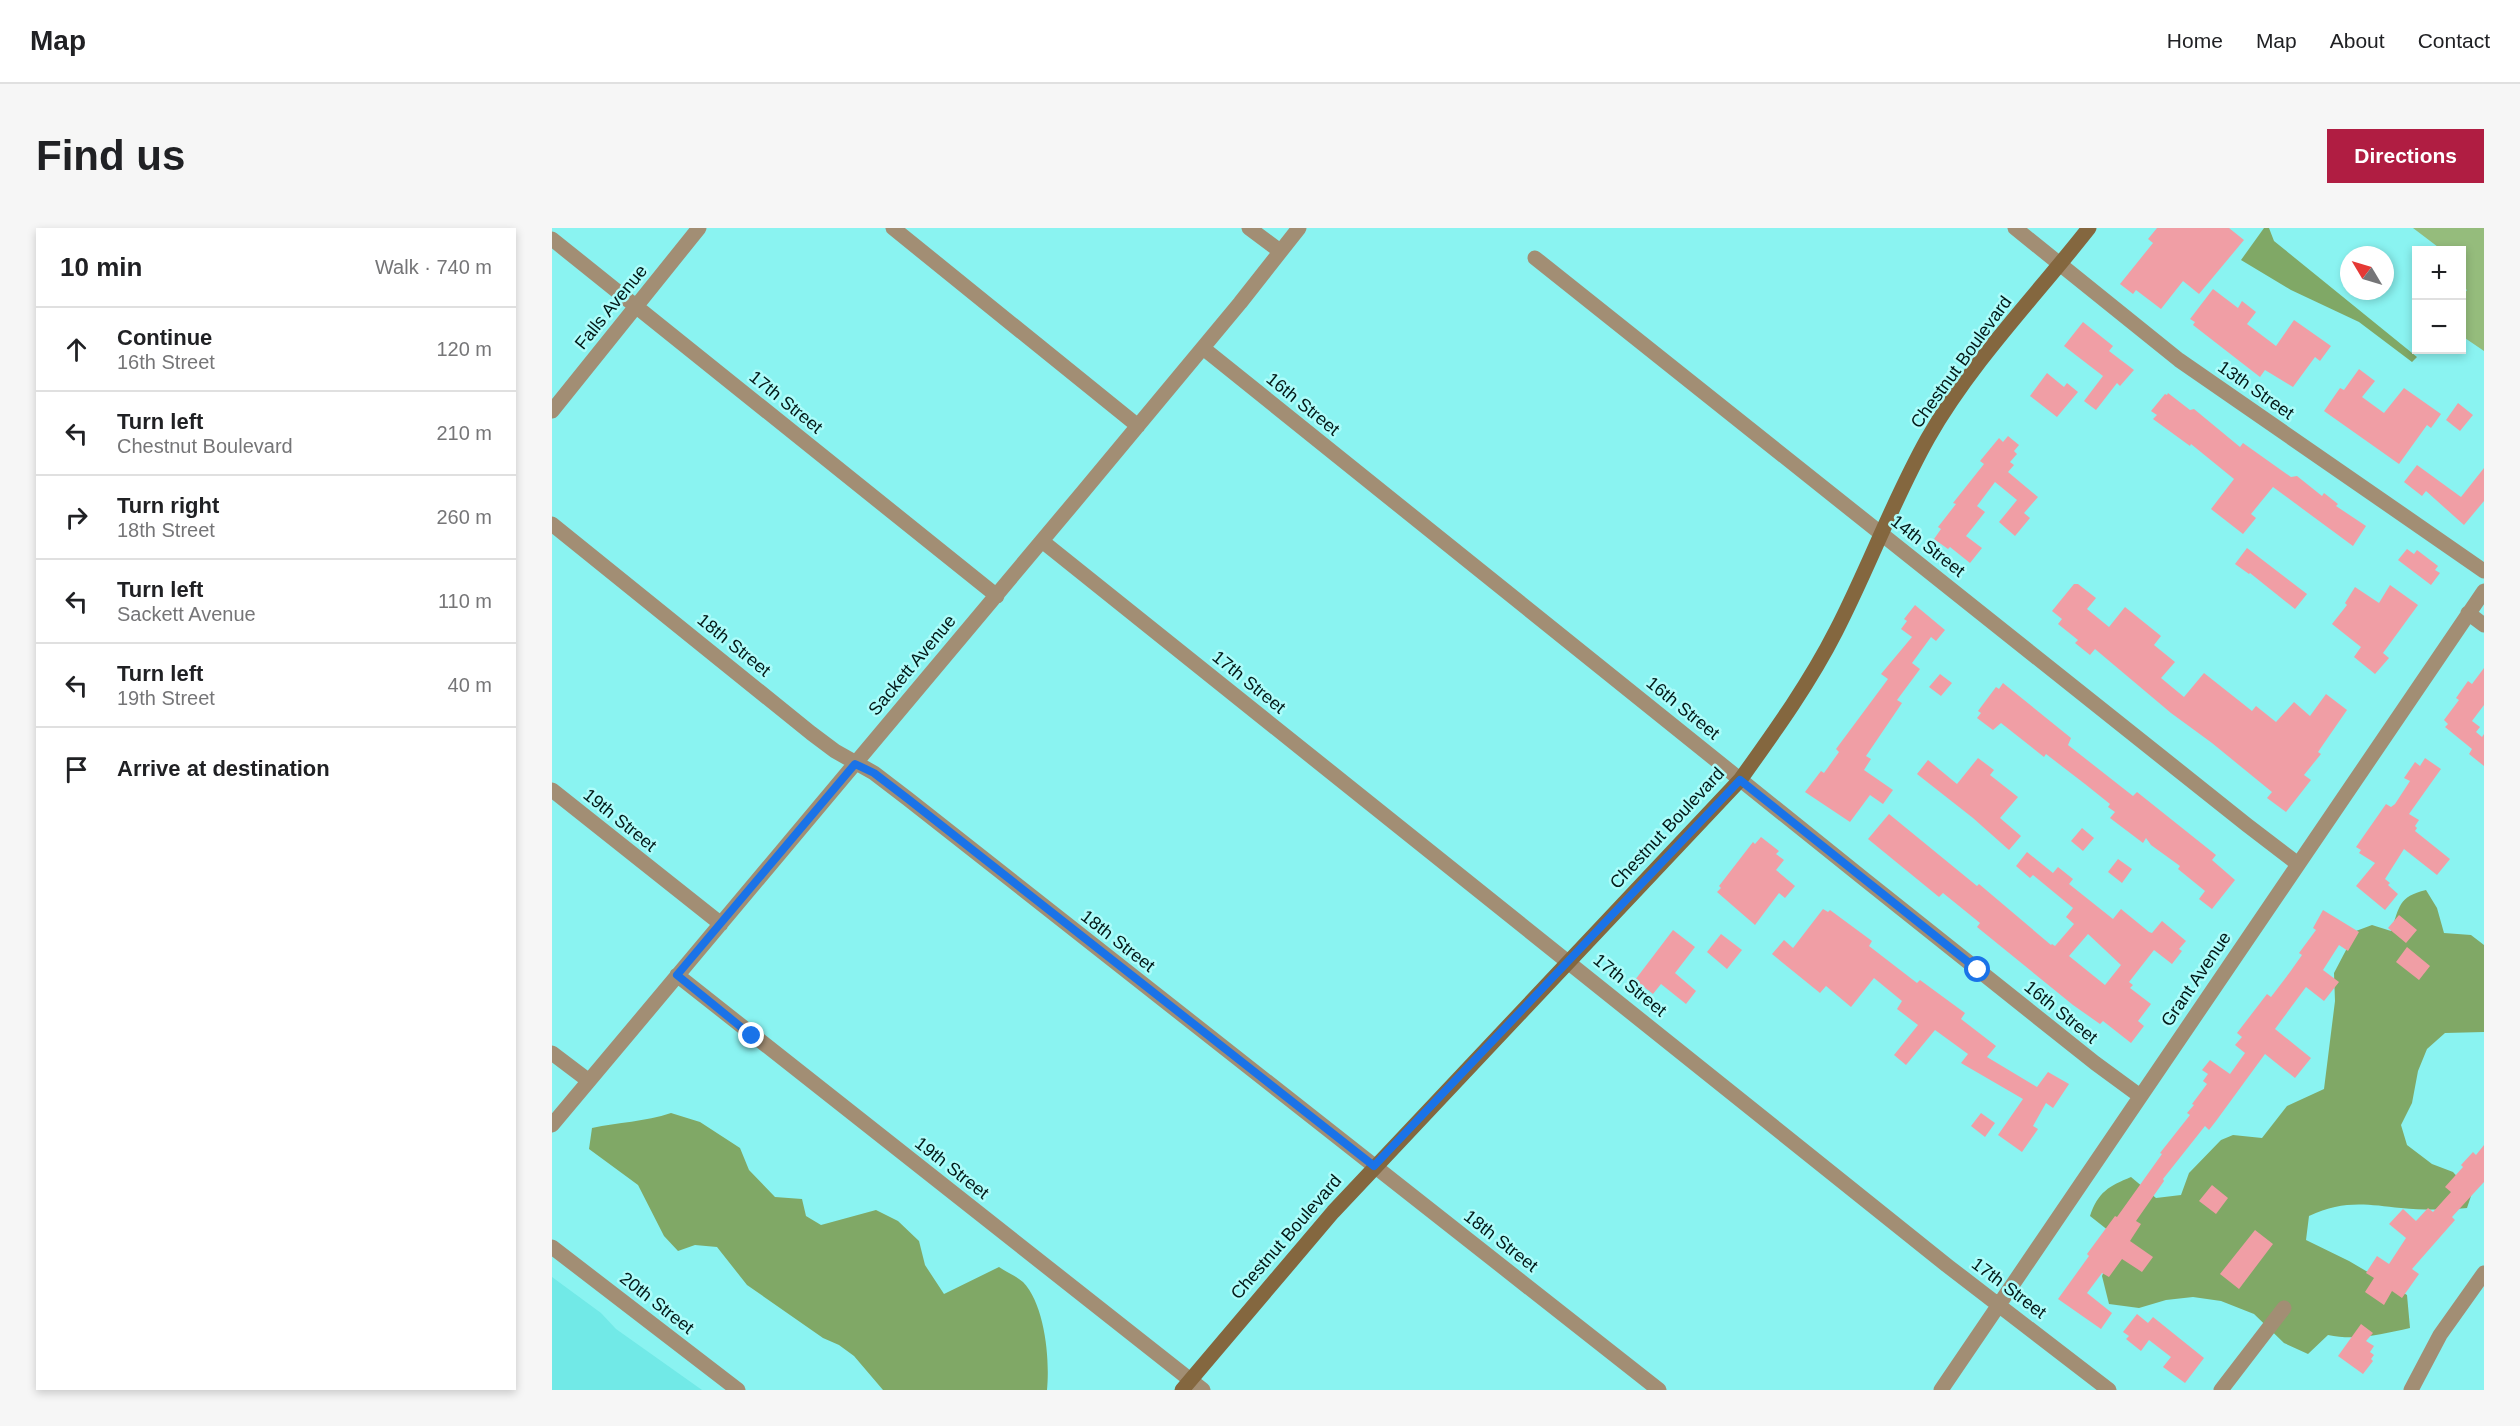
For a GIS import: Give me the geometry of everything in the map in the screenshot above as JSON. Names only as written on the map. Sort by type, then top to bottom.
[{"type":"street","name":"Falls Avenue","points":[[552,411],[699,228]]},
{"type":"street","points":[[893,228],[1138,426]]},
{"type":"street","points":[[1249,228],[1280,251]]},
{"type":"street","name":"Sackett Avenue","points":[[552,1125],[1042,542],[1299,228]]},
{"type":"street","name":"13th Street","points":[[2014,228],[2179,360],[2484,571]]},
{"type":"street","name":"Chestnut Boulevard","points":[[1186,1385],[1374,1166],[1740,780],[1791,710],[1812,676],[1847,609],[1903,482],[1951,402],[2089,228]]},
{"type":"street","name":"17th Street","points":[[552,239],[997,596]]},
{"type":"street","name":"14th Street","points":[[1535,258],[2298,864]]},
{"type":"street","name":"16th Street","points":[[1203,348],[2095,1064],[2140,1096]]},
{"type":"street","name":"18th Street","points":[[552,524],[811,733],[855,764],[874,773],[908,799],[1659,1390]]},
{"type":"street","name":"17th Street","points":[[1042,542],[1568,960],[1939,1259],[2109,1390]]},
{"type":"street","name":"Grant Avenue","points":[[1941,1390],[2484,591]]},
{"type":"street","points":[[2468,613],[2484,625]]},
{"type":"street","name":"19th Street","points":[[552,790],[721,924]]},
{"type":"street","name":"19th Street","points":[[677,975],[1186,1385],[1203,1390]]},
{"type":"street","points":[[552,1053],[590,1081]]},
{"type":"street","name":"20th Street","points":[[552,1246],[738,1390]]},
{"type":"street","points":[[2411,1390],[2436,1342],[2484,1273]]},
{"type":"street","points":[[2221,1390],[2284,1308]]},
{"type":"shaded area","points":[[552,1277],[601,1313],[616,1329],[702,1390],[552,1390]]},
{"type":"green space","points":[[2264,228],[2269,228],[2274,241],[2340,295],[2340,300],[2347,300],[2417,357],[2412,362],[2359,322],[2291,290],[2241,260]]},
{"type":"green space","points":[[2413,228],[2484,228],[2484,351],[2466,339],[2466,246],[2437,246]]},
{"type":"green space","points":[[2426,890],[2437,908],[2444,933],[2471,935],[2484,945],[2484,1032],[2445,1033],[2427,1049],[2418,1071],[2412,1103],[2401,1125],[2407,1145],[2432,1164],[2453,1172],[2472,1193],[2467,1208],[2425,1209],[2376,1205],[2333,1207],[2309,1216],[2306,1240],[2349,1261],[2407,1295],[2410,1328],[2359,1337],[2328,1335],[2308,1354],[2284,1343],[2254,1314],[2221,1301],[2193,1297],[2166,1300],[2139,1308],[2109,1304],[2102,1276],[2112,1252],[2109,1231],[2090,1216],[2101,1195],[2110,1187],[2131,1177],[2156,1198],[2181,1195],[2189,1173],[2221,1140],[2233,1135],[2262,1138],[2287,1106],[2324,1089],[2335,1001],[2334,973],[2356,931],[2372,925],[2391,931],[2405,899]]},
{"type":"green space","points":[[671,1113],[700,1122],[740,1148],[749,1170],[775,1197],[802,1199],[806,1216],[821,1225],[876,1210],[898,1221],[919,1241],[925,1265],[944,1294],[999,1267],[1023,1282],[1041,1318],[1047,1348],[1047,1390],[883,1390],[854,1356],[839,1345],[823,1338],[747,1285],[717,1247],[695,1245],[678,1251],[664,1236],[638,1185],[589,1149],[592,1128]]},
{"type":"building","points":[[2157,228],[2229,228],[2244,240],[2199,294],[2183,281],[2161,309],[2136,290],[2133,294],[2120,284],[2153,243],[2148,239]]},
{"type":"building","points":[[2213,289],[2238,308],[2242,301],[2256,312],[2247,324],[2276,346],[2294,320],[2331,346],[2320,361],[2315,357],[2293,387],[2265,370],[2260,377],[2193,325],[2195,322],[2190,319]]},
{"type":"building","points":[[2083,322],[2113,346],[2109,351],[2134,370],[2120,386],[2117,383],[2096,410],[2084,401],[2103,376],[2064,346]]},
{"type":"building","points":[[2359,369],[2375,381],[2362,397],[2384,413],[2404,388],[2441,414],[2431,428],[2427,425],[2399,464],[2324,411],[2340,388],[2344,390]]},
{"type":"building","points":[[2047,373],[2064,387],[2067,383],[2078,392],[2057,417],[2030,396]]},
{"type":"building","points":[[2168,393],[2190,410],[2194,409],[2240,447],[2243,443],[2291,477],[2297,476],[2322,496],[2324,493],[2338,504],[2336,506],[2366,526],[2353,546],[2273,487],[2251,514],[2256,518],[2243,534],[2211,509],[2234,479],[2191,444],[2190,446],[2153,419],[2157,415],[2151,411]]},
{"type":"building","points":[[2458,403],[2473,415],[2460,431],[2446,420]]},
{"type":"building","points":[[2008,436],[2019,445],[2014,451],[2017,454],[2010,462],[2014,465],[2008,472],[2038,497],[2024,513],[2030,518],[2015,536],[1999,522],[2017,500],[1995,482],[1977,506],[1985,512],[1966,536],[1982,548],[1970,563],[1950,547],[1948,549],[1934,539],[1941,529],[1938,527],[1956,504],[1953,503],[1984,464],[1980,461],[1999,438],[2003,442]]},
{"type":"building","points":[[2417,465],[2461,497],[2484,468],[2484,501],[2464,525],[2426,491],[2422,496],[2404,482]]},
{"type":"building","points":[[2247,548],[2307,594],[2295,609],[2250,573],[2235,564]]},
{"type":"building","points":[[2407,549],[2414,554],[2417,550],[2438,566],[2435,570],[2440,573],[2431,585],[2398,560]]},
{"type":"building","points":[[2074,584],[2078,584],[2096,598],[2087,609],[2109,627],[2125,607],[2161,636],[2154,645],[2175,662],[2161,678],[2184,697],[2204,673],[2252,711],[2256,706],[2276,722],[2294,702],[2310,716],[2326,694],[2347,710],[2318,752],[2321,754],[2304,775],[2311,780],[2286,812],[2267,798],[2272,792],[2171,713],[2095,649],[2090,655],[2075,643],[2078,640],[2058,624],[2062,619],[2052,611]]},
{"type":"building","points":[[2390,585],[2418,605],[2383,653],[2389,658],[2375,674],[2354,657],[2361,647],[2332,624],[2347,605],[2345,603],[2355,587],[2379,603]]},
{"type":"building","points":[[1915,605],[1945,630],[1936,641],[1931,637],[1912,663],[1920,669],[1897,700],[1902,703],[1866,756],[1871,759],[1864,770],[1893,790],[1883,804],[1870,795],[1850,822],[1805,792],[1821,771],[1824,773],[1839,752],[1836,749],[1888,679],[1881,674],[1912,637],[1901,629],[1907,621],[1904,619]]},
{"type":"building","points":[[2484,668],[2484,705],[2472,721],[2480,727],[2476,732],[2482,737],[2484,734],[2484,766],[2469,754],[2472,749],[2445,727],[2448,724],[2444,720],[2459,700],[2456,698],[2468,681],[2472,684]]},
{"type":"building","points":[[1940,674],[1952,683],[1941,696],[1929,687]]},
{"type":"building","points":[[2003,683],[2071,738],[2068,745],[2133,796],[2137,792],[2216,855],[2212,860],[2235,880],[2212,909],[2199,899],[2205,891],[2178,869],[2180,866],[2151,845],[2146,838],[2143,843],[2110,818],[2115,812],[2108,807],[2110,804],[2046,754],[2044,757],[2001,723],[1993,730],[1977,718],[1981,713],[1978,711],[1996,687],[1999,689]]},
{"type":"building","points":[[1978,758],[1994,770],[1990,775],[2018,797],[2000,818],[2021,836],[2009,850],[1917,774],[1928,760],[1957,784]]},
{"type":"building","points":[[2425,758],[2441,769],[2409,814],[2419,820],[2415,831],[2450,859],[2437,875],[2404,849],[2385,879],[2398,894],[2385,910],[2356,886],[2375,863],[2359,853],[2361,850],[2356,847],[2386,804],[2391,807],[2395,804],[2410,781],[2404,778],[2415,762],[2420,766]]},
{"type":"building","points":[[1889,814],[1977,886],[1979,884],[2051,945],[2055,946],[2074,924],[2066,917],[2073,908],[2033,875],[2030,878],[2016,866],[2027,852],[2053,873],[2058,867],[2073,879],[2069,884],[2113,919],[2121,909],[2152,933],[2162,921],[2186,941],[2179,949],[2182,951],[2172,964],[2154,950],[2129,982],[2133,985],[2130,988],[2151,1004],[2138,1021],[2144,1026],[2131,1043],[2103,1021],[2100,1024],[2073,1005],[1977,927],[1980,923],[1943,893],[1939,897],[1868,839]],"holes":[[[2088,934],[2121,965],[2105,985],[2069,956]]]},
{"type":"building","points":[[2082,828],[2094,838],[2083,851],[2071,841]]},
{"type":"building","points":[[1761,837],[1779,851],[1776,854],[1784,860],[1776,870],[1795,886],[1785,898],[1779,893],[1755,925],[1717,892],[1721,888],[1719,886],[1753,842],[1755,844]]},
{"type":"building","points":[[2118,859],[2132,869],[2122,883],[2108,872]]},
{"type":"building","points":[[1823,909],[1828,912],[1830,910],[1872,941],[1869,946],[1917,983],[1920,980],[1965,1013],[1961,1019],[1996,1046],[1987,1057],[2037,1087],[2048,1072],[2069,1084],[2053,1108],[2046,1103],[2033,1126],[2038,1129],[2022,1152],[1998,1135],[2023,1099],[1961,1063],[1968,1054],[1935,1030],[1906,1065],[1894,1055],[1918,1025],[1897,1009],[1902,1001],[1874,978],[1851,1007],[1826,986],[1820,993],[1772,954],[1784,940],[1793,948]]},
{"type":"building","points":[[2323,910],[2359,932],[2348,951],[2339,945],[2323,970],[2339,982],[2324,1001],[2306,987],[2275,1029],[2311,1058],[2295,1078],[2265,1054],[2209,1130],[2205,1126],[2163,1179],[2164,1181],[2136,1221],[2141,1224],[2130,1241],[2153,1257],[2142,1272],[2122,1259],[2109,1277],[2102,1273],[2087,1293],[2112,1313],[2101,1329],[2058,1299],[2089,1256],[2087,1254],[2115,1216],[2117,1217],[2162,1154],[2160,1153],[2190,1115],[2187,1113],[2207,1084],[2203,1081],[2208,1074],[2202,1070],[2210,1060],[2230,1074],[2245,1053],[2235,1045],[2242,1037],[2237,1033],[2267,994],[2271,997],[2302,955],[2299,953],[2316,930],[2313,928]]},
{"type":"building","points":[[2399,915],[2417,930],[2406,943],[2388,928]]},
{"type":"building","points":[[1673,930],[1695,947],[1675,973],[1696,991],[1686,1004],[1661,984],[1653,994],[1635,980]]},
{"type":"building","points":[[1721,934],[1742,950],[1727,969],[1707,952]]},
{"type":"building","points":[[2407,947],[2430,966],[2419,980],[2396,962]]},
{"type":"building","points":[[1981,1113],[1995,1123],[1985,1137],[1971,1126]]},
{"type":"building","points":[[2484,1145],[2484,1182],[2452,1217],[2455,1220],[2412,1269],[2419,1274],[2402,1298],[2392,1291],[2384,1305],[2365,1292],[2374,1278],[2366,1273],[2377,1256],[2389,1264],[2406,1238],[2389,1224],[2403,1209],[2416,1221],[2428,1208],[2433,1212],[2451,1192],[2445,1187],[2463,1167],[2461,1165],[2473,1152],[2476,1155]]},
{"type":"building","points":[[2212,1185],[2228,1198],[2216,1214],[2199,1201]]},
{"type":"building","points":[[2255,1230],[2273,1244],[2239,1289],[2220,1274]]},
{"type":"building","points":[[2137,1314],[2148,1323],[2153,1317],[2204,1358],[2185,1383],[2163,1367],[2171,1357],[2149,1340],[2141,1351],[2126,1339],[2129,1336],[2123,1332]]},
{"type":"building","points":[[2361,1324],[2373,1333],[2366,1341],[2374,1346],[2370,1352],[2374,1355],[2371,1359],[2373,1361],[2363,1374],[2338,1356]]},
{"type":"route","points":[[752,1036],[723,1010],[677,975],[855,764],[874,773],[908,799],[1374,1166],[1740,780],[1978,970]]}]
